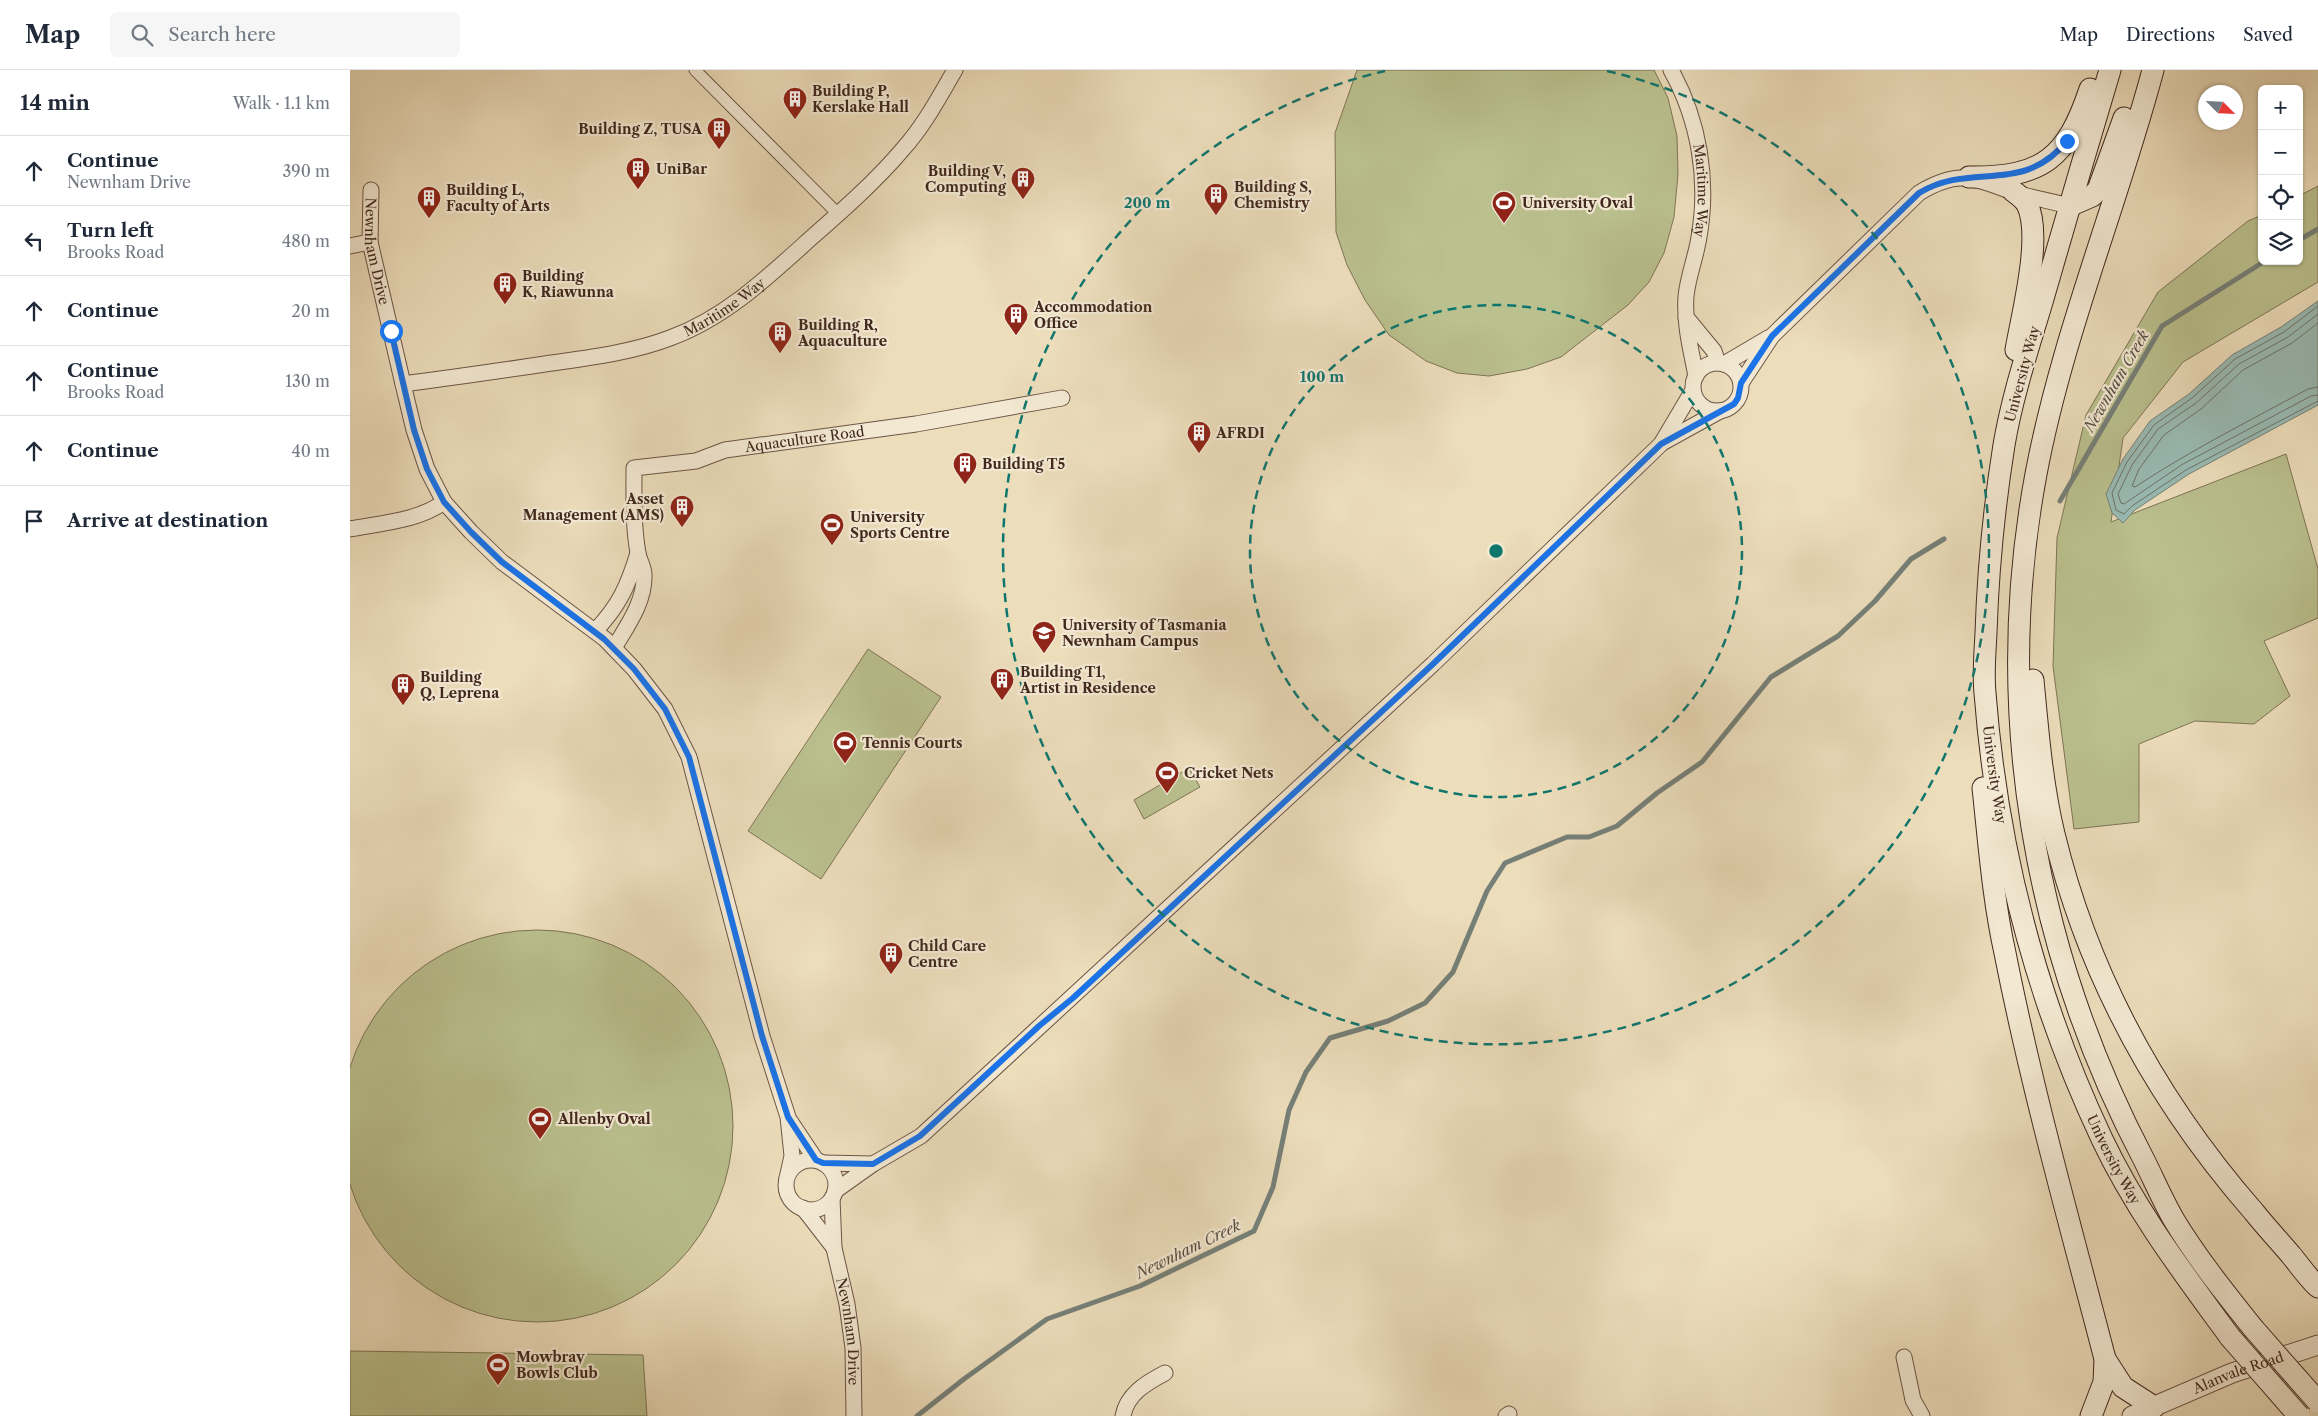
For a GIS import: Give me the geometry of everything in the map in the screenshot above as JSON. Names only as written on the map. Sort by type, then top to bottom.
[{"type":"main road","points":[[1969,177],[1998,177],[2030,170],[2056,154],[2077,125],[2096,70]]},
{"type":"main road","name":"University Way","points":[[2110,70],[2070,206],[2005,442],[1991,536],[1984,690],[1997,795],[2018,905],[2041,987],[2065,1053],[2103,1141],[2164,1248],[2230,1337],[2299,1416]]},
{"type":"main road","points":[[2070,206],[2092,196],[2100,186],[2141,70]]},
{"type":"main road","name":"University Way","points":[[2153,70],[2058,380],[2036,474],[2022,586],[2020,636],[2024,770],[2037,860],[2064,969],[2081,1023],[2122,1120],[2174,1218],[2207,1269],[2253,1328],[2318,1402]]},
{"type":"main road","points":[[2005,442],[2015,358],[2030,275],[2032,230],[2027,205],[2013,191]]},
{"type":"main road","points":[[2029,523],[2030,647],[2040,757],[2054,835],[2074,902],[2096,965],[2138,1052],[2168,1101],[2219,1171],[2316,1288]]},
{"type":"main road","points":[[1984,690],[1981,746],[1983,787],[1995,895],[2004,952],[2028,1060],[2105,1359],[2104,1382],[2091,1416]]},
{"type":"main road","points":[[2105,1359],[2123,1387],[2154,1407]]},
{"type":"street","points":[[695,70],[838,214]]},
{"type":"street","name":"Maritime Way","points":[[403,384],[573,360],[631,349],[671,338],[709,320],[747,295],[838,214],[904,148],[955,70]]},
{"type":"street","name":"Maritime Way","points":[[1671,70],[1682,89],[1700,154],[1702,174],[1703,208],[1699,237],[1686,294],[1686,322],[1695,383]]},
{"type":"street","points":[[873,1164],[819,1161],[800,1162],[788,1174],[786,1182],[790,1198],[803,1208],[819,1208],[873,1164],[920,1136],[1039,1026],[1073,998],[1426,670],[1661,444],[1720,411],[1728,409],[1738,398],[1741,383],[1772,336],[1919,193],[1943,181],[1969,177],[2070,206]]},
{"type":"street","name":"Newnham Drive","points":[[371,190],[370,242],[403,384],[414,430],[427,469],[444,502],[502,562],[595,631],[614,648],[634,669],[665,709],[689,757],[762,1036],[788,1117],[792,1156],[788,1174]]},
{"type":"street","points":[[350,246],[370,242]]},
{"type":"street","points":[[1686,322],[1714,352],[1721,364],[1734,370],[1741,383]]},
{"type":"street","points":[[1661,444],[1706,366],[1721,364],[1772,336]]},
{"type":"street","points":[[1695,383],[1695,397],[1706,408],[1720,411]]},
{"type":"street","name":"Aquaculture Road","points":[[614,648],[633,618],[639,602],[644,575],[638,554],[633,510],[634,468],[696,461],[725,450],[916,424],[1062,398]]},
{"type":"street","points":[[350,529],[410,517],[434,510],[444,502]]},
{"type":"street","name":"Aquaculture Road","points":[[595,631],[610,616],[624,594],[638,554]]},
{"type":"street","name":"Newnham Drive","points":[[788,1117],[819,1161]]},
{"type":"street","points":[[819,1161],[834,1174],[834,1194]]},
{"type":"street","name":"Newnham Drive","points":[[834,1194],[834,1248],[852,1337],[855,1375],[854,1416]]},
{"type":"street","name":"Newnham Drive","points":[[803,1208],[834,1248]]},
{"type":"street","name":"Alanvale Road","points":[[2132,1416],[2232,1373],[2318,1345]]},
{"type":"street","points":[[1904,1357],[1913,1400],[1922,1416]]},
{"type":"street","points":[[1123,1416],[1130,1398],[1144,1384],[1164,1373]]},
{"type":"green space","name":"University Oval","points":[[1357,70],[1654,70],[1668,98],[1677,136],[1678,174],[1674,217],[1664,253],[1649,282],[1628,305],[1561,357],[1527,369],[1489,376],[1457,373],[1426,361],[1389,335],[1365,300],[1347,265],[1336,232],[1335,133]]},
{"type":"green space","points":[[2318,186],[2318,282],[2183,362],[2123,438],[2111,522],[2286,454],[2318,569],[2318,618],[2264,641],[2290,696],[2254,724],[2195,721],[2139,744],[2139,822],[2074,829],[2053,666],[2057,538],[2086,415],[2158,292],[2248,221],[2258,217],[2258,265],[2303,265],[2303,194]]},
{"type":"green space","name":"Tennis Courts","points":[[868,649],[941,697],[821,879],[748,831]]},
{"type":"green space","name":"Cricket Nets","points":[[1189,768],[1200,787],[1144,819],[1134,800]]},
{"type":"green space","name":"Allenby Oval","points":[[537,930],[575,934],[612,945],[646,963],[675,988],[700,1017],[718,1051],[729,1088],[733,1126],[729,1164],[718,1201],[700,1235],[675,1264],[646,1289],[612,1307],[575,1318],[537,1322],[499,1318],[462,1307],[428,1289],[399,1264],[374,1235],[356,1201],[345,1164],[341,1126],[345,1088],[356,1051],[374,1017],[399,988],[428,963],[462,945],[499,934]]},
{"type":"green space","name":"Mowbray Bowls Club","points":[[350,1351],[643,1355],[647,1416],[350,1416]]},
{"type":"water","points":[[2318,301],[2318,405],[2189,474],[2135,510],[2123,523],[2112,513],[2106,494],[2123,459],[2150,421],[2189,394],[2232,355],[2281,327]]},
{"type":"waterway","name":"Newnham Creek","points":[[2303,238],[2318,229]]},
{"type":"waterway","name":"Newnham Creek","points":[[2060,501],[2162,326],[2259,265]]},
{"type":"waterway","name":"Newnham Creek","points":[[917,1416],[964,1379],[1047,1319],[1140,1286],[1254,1231],[1273,1187],[1289,1110],[1306,1072],[1330,1038],[1388,1021],[1425,1003],[1453,972],[1487,891],[1505,863],[1567,837],[1589,837],[1617,826],[1657,793],[1702,762],[1771,677],[1838,636],[1875,601],[1911,559],[1944,539]]},
{"type":"place","name":"Building P, Kerslake Hall","points":[[795,120]]},
{"type":"place","name":"Building Z, TUSA","points":[[719,150]]},
{"type":"place","name":"UniBar","points":[[638,190]]},
{"type":"place","name":"Building V, Computing","points":[[1023,200]]},
{"type":"place","name":"Building S, Chemistry","points":[[1216,216]]},
{"type":"place","name":"Building L, Faculty of Arts","points":[[429,219]]},
{"type":"place","name":"University Oval","points":[[1504,224]]},
{"type":"place","name":"Building K, Riawunna","points":[[505,305]]},
{"type":"place","name":"Accommodation Office","points":[[1016,336]]},
{"type":"place","name":"Building R, Aquaculture","points":[[780,354]]},
{"type":"place","name":"AFRDI","points":[[1199,454]]},
{"type":"place","name":"Building T5","points":[[965,485]]},
{"type":"place","name":"Asset Management (AMS)","points":[[682,528]]},
{"type":"place","name":"University Sports Centre","points":[[832,546]]},
{"type":"place","name":"University of Tasmania Newnham Campus","points":[[1044,654]]},
{"type":"place","name":"Building T1, Artist in Residence","points":[[1002,701]]},
{"type":"place","name":"Building Q, Leprena","points":[[403,706]]},
{"type":"place","name":"Tennis Courts","points":[[845,764]]},
{"type":"place","name":"Cricket Nets","points":[[1167,794]]},
{"type":"place","name":"Child Care Centre","points":[[891,975]]},
{"type":"place","name":"Allenby Oval","points":[[540,1140]]},
{"type":"place","name":"Mowbray Bowls Club","points":[[498,1386]]},
{"type":"route","points":[[391,331],[414,430],[427,469],[444,502],[502,562],[604,639],[634,669],[665,709],[689,757],[762,1036],[788,1117],[816,1160],[823,1163],[873,1164],[920,1136],[1039,1026],[1073,998],[1433,664],[1661,444],[1720,411],[1728,409],[1734,404],[1738,398],[1741,383],[1772,336],[1919,193],[1931,186],[1953,178],[1998,177],[2030,170],[2056,154],[2067,141]]}]
